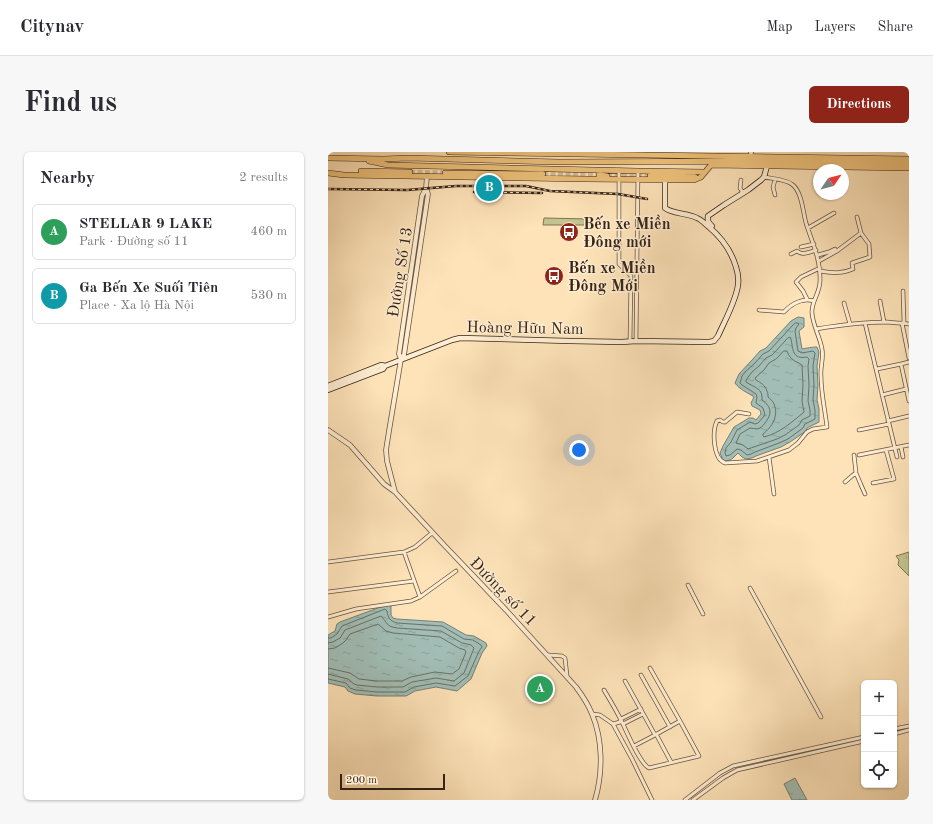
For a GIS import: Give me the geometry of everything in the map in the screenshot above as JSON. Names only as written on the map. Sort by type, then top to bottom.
[{"type":"highway","points":[[449,152],[751,154],[909,157]]},
{"type":"highway","points":[[679,152],[716,154]]},
{"type":"highway","points":[[328,158],[428,158],[559,162],[909,164]]},
{"type":"highway","points":[[356,158],[388,165],[705,172]]},
{"type":"highway","points":[[427,176],[428,158]]},
{"type":"highway","points":[[328,173],[344,175],[694,180],[701,177],[712,163]]},
{"type":"highway","points":[[785,164],[909,168]]},
{"type":"highway","points":[[328,173],[343,171],[410,172]]},
{"type":"highway","points":[[445,173],[543,174]]},
{"type":"highway","points":[[599,175],[608,176]]},
{"type":"highway","points":[[650,176],[701,177]]},
{"type":"main road","points":[[764,177],[767,164]]},
{"type":"main road","name":"Hoàng Hữu Nam","points":[[622,342],[630,344],[709,345],[716,343],[737,301],[741,284],[741,275],[732,249],[721,234],[709,224],[707,220],[708,216],[764,177]]},
{"type":"main road","name":"Hoàng Hữu Nam","points":[[328,390],[383,369],[385,366],[460,338],[622,342],[714,341],[734,300],[738,284],[738,275],[734,259],[730,250],[719,236],[703,222],[696,217],[669,211],[665,208],[665,180]]},
{"type":"main road","name":"Hoàng Hữu Nam","points":[[328,386],[381,365],[385,366]]},
{"type":"street","points":[[619,170],[619,264],[632,276],[630,341]]},
{"type":"street","points":[[636,341],[638,171]]},
{"type":"street","name":"Đường Số 13","points":[[401,360],[399,354],[422,196],[426,188],[427,176]]},
{"type":"street","points":[[749,414],[737,412],[728,421],[723,422],[718,420],[716,423],[714,430],[714,444],[721,461],[725,463],[757,461],[789,450],[794,447],[804,434],[810,430],[827,427],[821,386],[823,350],[812,312],[814,300],[820,288],[818,256],[808,228],[800,197],[795,188],[786,182],[764,177]]},
{"type":"street","points":[[741,180],[740,188],[743,193]]},
{"type":"street","points":[[775,180],[775,195]]},
{"type":"street","name":"Đường Số 13","points":[[395,492],[386,461],[386,450],[401,360],[404,355],[428,194],[426,188]]},
{"type":"street","points":[[808,228],[834,213]]},
{"type":"street","points":[[807,299],[796,282],[801,277],[820,270],[842,273],[853,270],[852,263],[870,256],[869,244],[861,233],[857,218]]},
{"type":"street","points":[[819,261],[837,251],[861,233]]},
{"type":"street","points":[[415,242],[421,243]]},
{"type":"street","points":[[801,247],[814,244]]},
{"type":"street","points":[[818,256],[835,249]]},
{"type":"street","points":[[791,254],[797,251],[800,254],[803,254],[816,250]]},
{"type":"street","points":[[903,291],[903,323],[909,358]]},
{"type":"street","points":[[759,310],[784,312],[791,306],[807,299],[814,300]]},
{"type":"street","points":[[880,301],[884,322]]},
{"type":"street","points":[[844,303],[850,324]]},
{"type":"street","points":[[816,329],[865,323],[884,322],[909,324]]},
{"type":"street","points":[[865,323],[897,457]]},
{"type":"street","points":[[877,369],[909,362]]},
{"type":"street","points":[[901,364],[909,401]]},
{"type":"street","points":[[882,395],[906,389]]},
{"type":"street","points":[[859,430],[889,423],[909,416]]},
{"type":"street","name":"Đường số 11","points":[[328,430],[350,445],[384,484],[395,492],[548,655],[583,696],[597,728],[600,747],[600,774],[595,800]]},
{"type":"street","points":[[859,455],[909,445]]},
{"type":"street","points":[[901,447],[903,457]]},
{"type":"street","points":[[873,483],[894,479],[886,450]]},
{"type":"street","points":[[854,455],[856,473],[865,494]]},
{"type":"street","points":[[769,457],[774,494]]},
{"type":"street","points":[[844,482],[856,473]]},
{"type":"street","points":[[328,562],[404,552],[415,548],[432,533]]},
{"type":"street","points":[[404,552],[420,597]]},
{"type":"street","points":[[328,617],[356,609],[411,601],[420,597],[456,571]]},
{"type":"street","points":[[328,592],[414,581]]},
{"type":"street","points":[[688,585],[704,614]]},
{"type":"street","points":[[750,588],[821,716]]},
{"type":"street","points":[[548,655],[562,656],[565,658],[567,676]]},
{"type":"street","points":[[604,690],[645,766],[648,768],[699,756],[650,668]]},
{"type":"street","points":[[641,675],[670,727]]},
{"type":"street","points":[[625,681],[671,762]]},
{"type":"street","points":[[613,724],[641,709]]},
{"type":"street","points":[[592,714],[600,715],[613,724],[652,800]]},
{"type":"street","points":[[623,724],[643,714]]},
{"type":"street","points":[[634,746],[680,721]]},
{"type":"street","points":[[897,728],[909,726]]},
{"type":"street","points":[[897,733],[909,730]]},
{"type":"street","points":[[685,800],[720,773],[733,766],[861,738]]},
{"type":"street","points":[[693,800],[735,771],[861,742]]},
{"type":"street","points":[[632,759],[642,761]]},
{"type":"green space","points":[[544,218],[590,219],[591,225],[543,225]]},
{"type":"green space","points":[[909,552],[909,576],[898,565],[899,560],[896,556]]},
{"type":"water","points":[[798,317],[804,318],[804,327],[799,331],[802,349],[817,347],[819,352],[817,366],[817,400],[819,422],[807,428],[806,431],[781,447],[746,459],[738,453],[730,460],[725,461],[720,453],[734,427],[749,418],[756,420],[761,414],[760,410],[752,406],[751,403],[754,397],[741,389],[735,383],[739,374],[791,321]]},
{"type":"water","points":[[391,604],[391,615],[393,618],[443,622],[466,635],[474,636],[486,643],[487,646],[482,653],[471,679],[457,691],[436,687],[415,691],[406,696],[355,694],[348,691],[345,687],[328,683],[328,635],[335,631],[337,624],[340,622]]},
{"type":"water","points":[[795,778],[807,800],[792,800],[784,784]]},
{"type":"tunnel","points":[[410,172],[445,173]]},
{"type":"tunnel","points":[[543,174],[599,175]]},
{"type":"tunnel","points":[[607,176],[650,176]]},
{"type":"railway","points":[[328,189],[407,190],[456,186],[526,186],[550,191],[618,194],[647,199]]},
{"type":"railway","points":[[474,192],[542,193]]},
{"type":"place","name":"Ga Bến Xe Suối Tiên","points":[[489,188]]},
{"type":"place","name":"Bến xe Miền Đông mới","points":[[569,232]]},
{"type":"place","name":"Bến xe Miền Đông Mới","points":[[554,276]]},
{"type":"place","name":"STELLAR 9 LAKE","points":[[540,689]]}]
